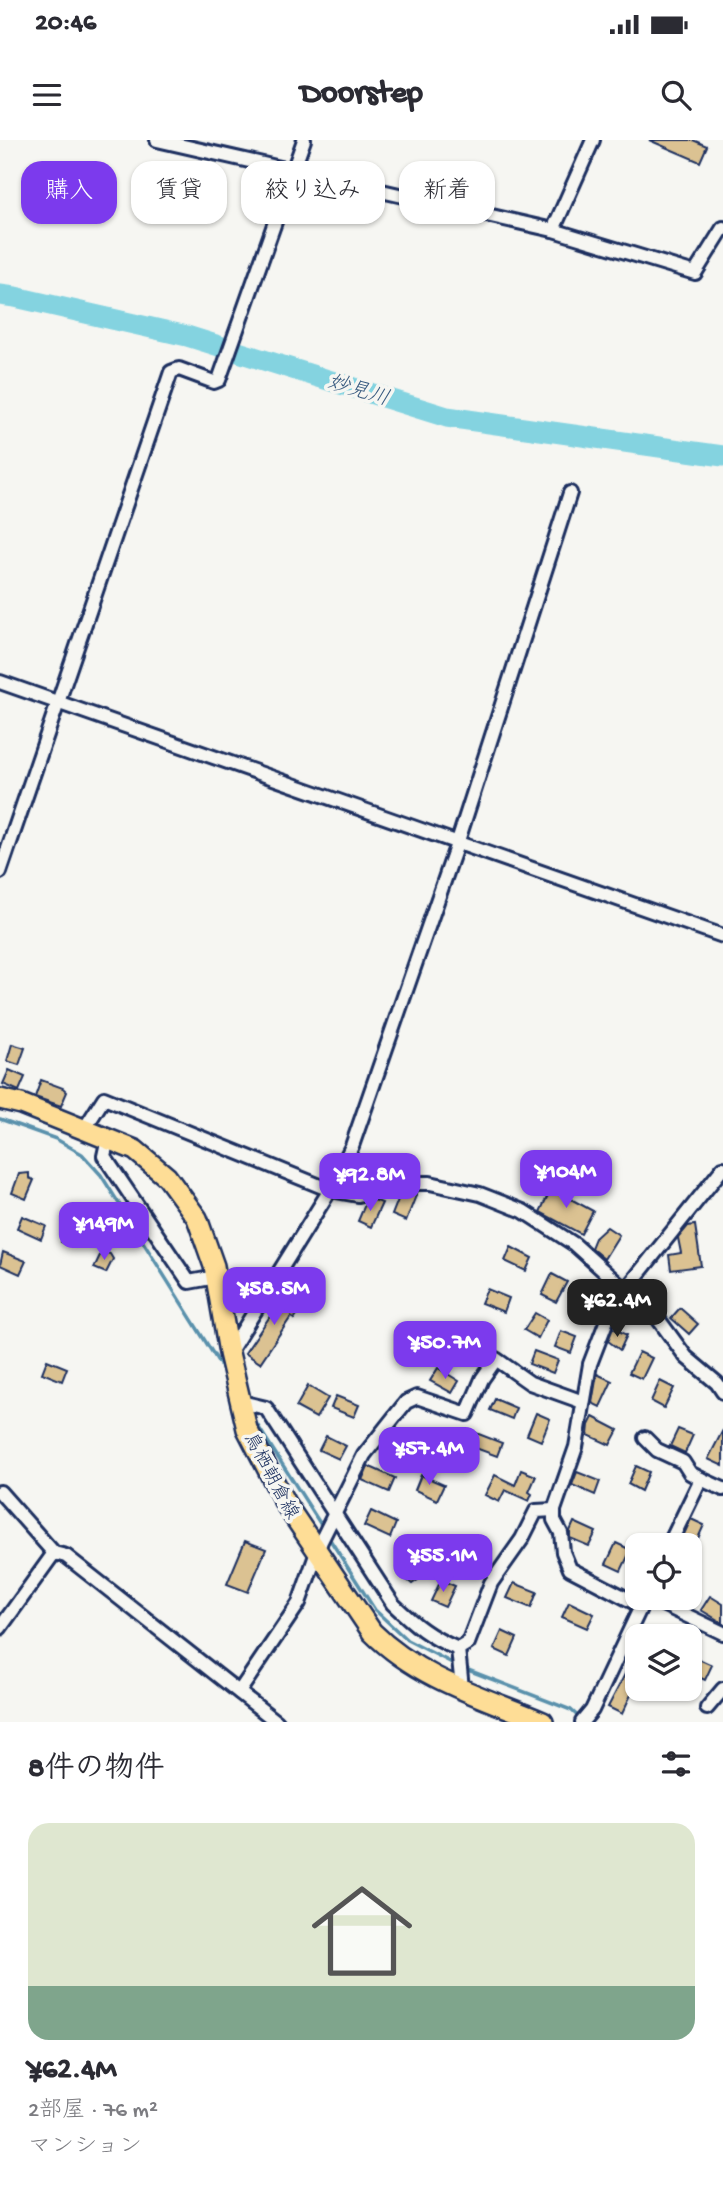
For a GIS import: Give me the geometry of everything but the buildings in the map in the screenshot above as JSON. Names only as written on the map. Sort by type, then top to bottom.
[{"type":"main road","name":"鳥栖朝倉線","points":[[0,1098],[85,1128],[135,1150],[167,1177],[197,1217],[216,1277],[229,1353],[247,1429],[285,1503],[318,1546],[372,1632],[389,1649],[432,1676],[543,1722]]},
{"type":"street","points":[[157,140],[249,161]]},
{"type":"street","points":[[297,161],[304,140]]},
{"type":"street","points":[[553,230],[593,140]]},
{"type":"street","points":[[385,192],[553,230],[695,273],[723,228]]},
{"type":"street","points":[[0,872],[171,372],[179,369],[214,382],[219,380],[274,224]]},
{"type":"street","points":[[229,1353],[330,1190],[352,1146],[458,841],[570,494]]},
{"type":"street","points":[[0,682],[723,936]]},
{"type":"street","points":[[85,1128],[103,1098],[330,1190],[358,1195],[402,1183],[430,1183],[480,1194],[523,1211],[574,1244],[626,1291],[639,1307],[656,1316],[686,1357],[717,1383],[723,1392]]},
{"type":"street","points":[[108,1138],[104,1156],[189,1282],[216,1277]]},
{"type":"street","points":[[625,1592],[570,1569],[563,1552],[561,1533],[554,1520],[554,1510],[576,1447],[597,1342],[612,1307],[723,1168]]},
{"type":"street","points":[[239,1692],[299,1603],[318,1546],[363,1455],[405,1402],[417,1397],[467,1414],[482,1379],[496,1359],[530,1383],[583,1402]]},
{"type":"street","points":[[241,1402],[266,1408],[332,1517],[393,1604],[433,1639],[458,1649]]},
{"type":"street","points":[[645,1438],[657,1450],[683,1462],[690,1473],[723,1489]]},
{"type":"street","points":[[675,1533],[701,1479]]},
{"type":"street","points":[[0,1492],[54,1553],[66,1556],[277,1722]]},
{"type":"street","points":[[458,1649],[468,1643],[491,1583],[522,1539],[536,1511],[554,1510]]},
{"type":"street","points":[[0,1628],[54,1553]]},
{"type":"street","points":[[582,1722],[592,1710],[640,1610]]},
{"type":"street","points":[[669,1610],[723,1633]]},
{"type":"street","points":[[458,1649],[462,1688]]},
{"type":"street","points":[[707,1708],[723,1689]]},
{"type":"waterway","name":"妙見川","points":[[0,295],[187,336],[447,417],[723,456]]},
{"type":"waterway","points":[[0,1119],[56,1139],[82,1154],[101,1175],[224,1371]]},
{"type":"waterway","points":[[254,1420],[323,1528]]},
{"type":"waterway","points":[[327,1535],[375,1610],[407,1640],[456,1665]]},
{"type":"waterway","points":[[463,1668],[571,1710],[581,1719]]}]
